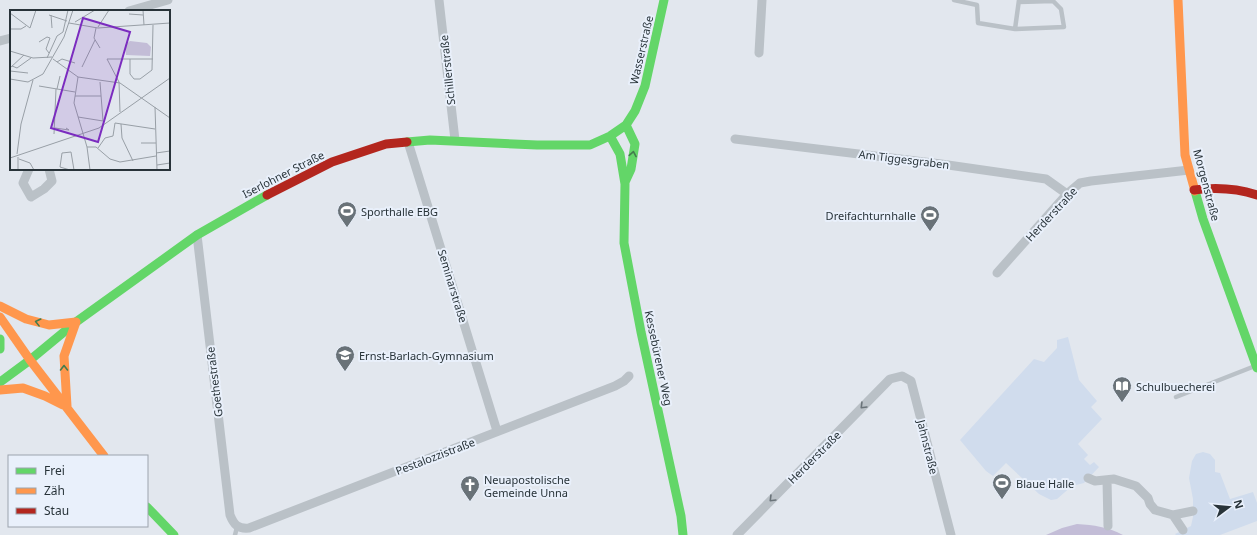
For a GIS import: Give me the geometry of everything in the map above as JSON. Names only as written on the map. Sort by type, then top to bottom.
[{"type":"main road","name":"Wasserstraße","points":[[626,125],[635,111],[645,86],[664,0]]},
{"type":"main road","name":"Morgenstraße","points":[[1178,0],[1184,148],[1194,190],[1257,367]]},
{"type":"main road","name":"Iserlohner Straße","points":[[0,382],[30,360],[76,322],[197,236],[279,188],[332,162],[358,152],[386,144],[430,140],[537,145],[590,145],[610,136],[626,125]]},
{"type":"main road","name":"Kessebürener Weg","points":[[624,184],[630,169],[635,144],[626,125]]},
{"type":"main road","name":"Kessebürener Weg","points":[[610,136],[620,154],[624,184],[624,243],[641,332],[681,516],[683,535]]},
{"type":"main road","points":[[1194,190],[1218,187],[1233,188],[1257,195]]},
{"type":"main road","points":[[0,306],[26,319],[49,325],[76,322],[64,356],[67,407]]},
{"type":"main road","points":[[0,317],[30,360],[103,455]]},
{"type":"main road","points":[[0,339],[0,349]]},
{"type":"main road","points":[[0,390],[23,388],[45,396],[67,407]]},
{"type":"main road","points":[[148,508],[174,535]]},
{"type":"street","points":[[133,10],[168,0]]},
{"type":"street","name":"Schillerstraße","points":[[439,0],[455,140]]},
{"type":"street","points":[[759,53],[762,0]]},
{"type":"street","points":[[0,41],[10,38]]},
{"type":"street","name":"Am Tiggesgraben","points":[[735,139],[1046,178],[1067,194]]},
{"type":"street","name":"Seminarstraße","points":[[408,142],[497,431]]},
{"type":"street","points":[[29,170],[23,183],[31,197],[44,189],[52,181],[49,170]]},
{"type":"street","name":"Herderstraße","points":[[997,273],[1067,194],[1080,184],[1091,181],[1189,170]]},
{"type":"street","name":"Goethestraße","points":[[197,236],[230,515],[236,531]]},
{"type":"street","name":"Pestalozzistraße","points":[[236,531],[243,528],[249,528],[615,386],[630,376]]},
{"type":"street","name":"Jahnstraße","points":[[890,379],[902,376],[911,381],[951,535]]},
{"type":"street","name":"Herderstraße","points":[[737,535],[890,379]]},
{"type":"street","points":[[1088,478],[1095,481],[1114,479],[1136,486],[1148,498],[1150,504],[1155,510],[1173,515],[1193,511]]},
{"type":"street","points":[[1107,480],[1108,526]]},
{"type":"street","points":[[1173,515],[1183,530]]},
{"type":"lane","points":[[954,0],[977,2],[978,23],[1015,29],[1064,27],[1061,9],[1053,1],[1019,1],[1015,29]]},
{"type":"lane","points":[[1176,396],[1257,367]]},
{"type":"shaded area","points":[[1068,337],[1079,380],[1097,401],[1091,407],[1102,419],[1078,444],[1088,455],[1084,459],[1090,465],[1094,462],[1099,467],[1084,483],[1072,486],[1057,499],[1051,500],[1039,494],[1006,463],[993,476],[986,471],[960,440],[1034,359],[1044,362],[1057,348],[1057,340]]},
{"type":"shaded area","points":[[1203,452],[1210,454],[1215,460],[1215,472],[1220,473],[1230,499],[1253,492],[1257,503],[1257,521],[1220,535],[1175,534],[1191,526],[1193,517],[1193,499],[1189,478],[1192,461],[1196,454]]},
{"type":"shaded area","points":[[1077,524],[1101,527],[1123,535],[1046,535],[1062,528]]},
{"type":"traffic: fast","points":[[407,142],[430,140],[537,145],[590,145],[610,136],[626,125],[635,111],[645,86],[664,0]]},
{"type":"traffic: fast","points":[[625,182],[631,169],[635,144],[626,125]]},
{"type":"traffic: fast","points":[[610,136],[620,154],[625,184],[624,243],[641,332],[681,516],[683,535]]},
{"type":"traffic: fast","points":[[1195,191],[1203,219],[1257,368]]},
{"type":"traffic: fast","points":[[0,382],[30,360],[76,322],[197,235],[267,195]]},
{"type":"traffic: fast","points":[[0,339],[0,349]]},
{"type":"traffic: fast","points":[[148,508],[174,535]]},
{"type":"traffic: slow","points":[[1178,0],[1185,155],[1195,191]]},
{"type":"traffic: slow","points":[[0,306],[26,319],[49,325],[76,322],[64,356],[67,406]]},
{"type":"traffic: slow","points":[[0,317],[30,360],[103,455]]},
{"type":"traffic: slow","points":[[0,390],[23,388],[45,396],[63,405]]},
{"type":"traffic: jam","points":[[267,195],[332,162],[386,144],[407,142]]},
{"type":"traffic: jam","points":[[1194,190],[1226,189],[1257,195]]},
{"type":"place","name":"Sporthalle EBG","points":[[347,228]]},
{"type":"place","name":"Dreifachturnhalle","points":[[930,232]]},
{"type":"place","name":"Ernst-Barlach-Gymnasium","points":[[345,372]]},
{"type":"place","name":"Schulbuecherei","points":[[1122,403]]},
{"type":"place","name":"Blaue Halle","points":[[1002,500]]},
{"type":"place","name":"Neuapostolische Gemeinde Unna","points":[[470,502]]}]
